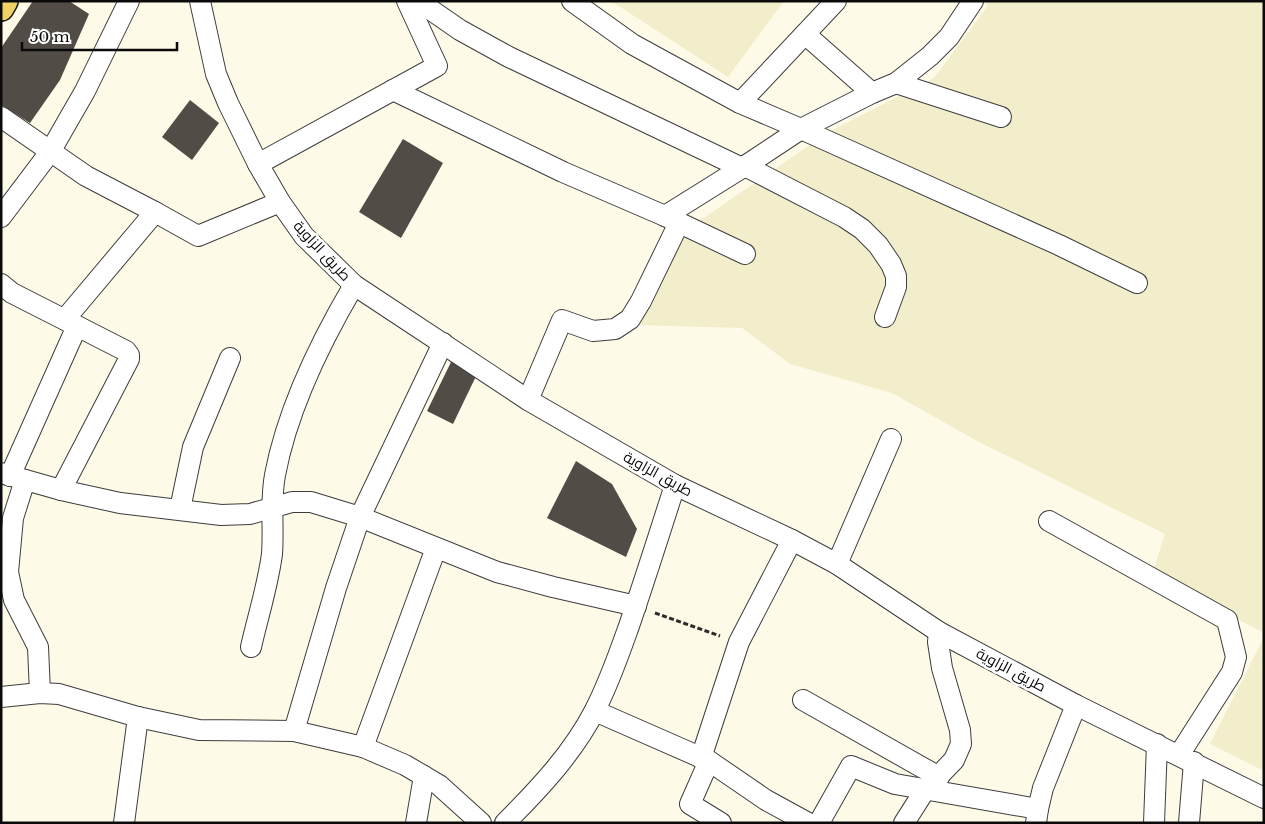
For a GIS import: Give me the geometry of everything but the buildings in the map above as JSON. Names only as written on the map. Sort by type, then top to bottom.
[{"type":"main road","points":[[1,8],[5,1]]},
{"type":"street","name":"طريق الزاوية","points":[[200,1],[216,74],[258,164],[280,202],[304,236],[354,286],[528,400],[675,485],[792,540],[837,564],[939,632],[1076,705],[1264,798]]},
{"type":"street","points":[[258,164],[437,66],[407,1]]},
{"type":"street","points":[[418,1],[460,30],[509,57],[744,167],[844,217],[862,229],[878,245],[891,264],[896,276],[896,287],[884,318]]},
{"type":"street","points":[[572,1],[632,44],[740,103],[1058,245],[1137,283]]},
{"type":"street","points":[[740,103],[836,1]]},
{"type":"street","points":[[528,400],[562,320],[593,331],[615,329],[630,319],[641,301],[672,220],[744,167],[801,129],[896,83],[930,56],[949,37],[973,1]]},
{"type":"street","points":[[1,217],[50,152],[85,91],[123,4]]},
{"type":"street","points":[[806,34],[872,93]]},
{"type":"street","points":[[896,83],[1001,117]]},
{"type":"street","points":[[393,90],[563,172],[745,254]]},
{"type":"street","points":[[1,117],[86,176],[198,236],[280,202]]},
{"type":"street","points":[[40,694],[38,647],[14,600],[8,572],[13,518],[12,476],[71,322],[155,212]]},
{"type":"street","points":[[1,284],[12,293],[126,351],[129,355],[129,359],[61,490]]},
{"type":"street","points":[[250,647],[272,556],[273,531],[271,509],[278,462],[292,416],[312,365],[328,330],[354,286]]},
{"type":"street","points":[[294,731],[336,588],[360,517],[443,344]]},
{"type":"street","points":[[180,509],[194,447],[230,358]]},
{"type":"street","points":[[837,564],[891,439]]},
{"type":"street","points":[[12,476],[61,490],[120,503],[221,515],[250,514],[292,502],[311,502],[360,517],[497,572],[636,606]]},
{"type":"street","points":[[506,823],[536,792],[577,739],[611,678],[675,485]]},
{"type":"street","points":[[1048,521],[1227,620],[1236,657],[1232,672],[1186,758],[1189,823]]},
{"type":"street","points":[[721,823],[690,804],[739,642],[792,540]]},
{"type":"street","points":[[364,747],[436,548]]},
{"type":"street","points":[[904,823],[932,784],[954,760],[961,744],[960,730],[942,668],[938,642],[939,632]]},
{"type":"street","points":[[1,697],[59,694],[138,717],[199,730],[294,731],[364,747],[405,765],[424,776],[453,796],[481,823]]},
{"type":"street","points":[[803,700],[932,784],[1037,816],[1044,788],[1076,705]]},
{"type":"street","points":[[594,711],[705,759],[766,800],[808,823]]},
{"type":"street","points":[[124,823],[138,717]]},
{"type":"street","points":[[1154,823],[1157,744]]},
{"type":"street","points":[[820,823],[851,766],[895,784],[932,784]]},
{"type":"street","points":[[416,823],[424,776]]},
{"type":"path","points":[[636,606],[676,622],[739,642]]},
{"type":"shaded area","points":[[611,1],[784,1],[728,77]]},
{"type":"shaded area","points":[[986,1],[1264,1],[1264,633],[1152,574],[1165,534],[977,441],[892,393],[790,364],[742,328],[632,325],[679,235],[827,133],[934,78],[987,7]]},
{"type":"shaded area","points":[[1264,637],[1264,771],[1210,744]]}]
